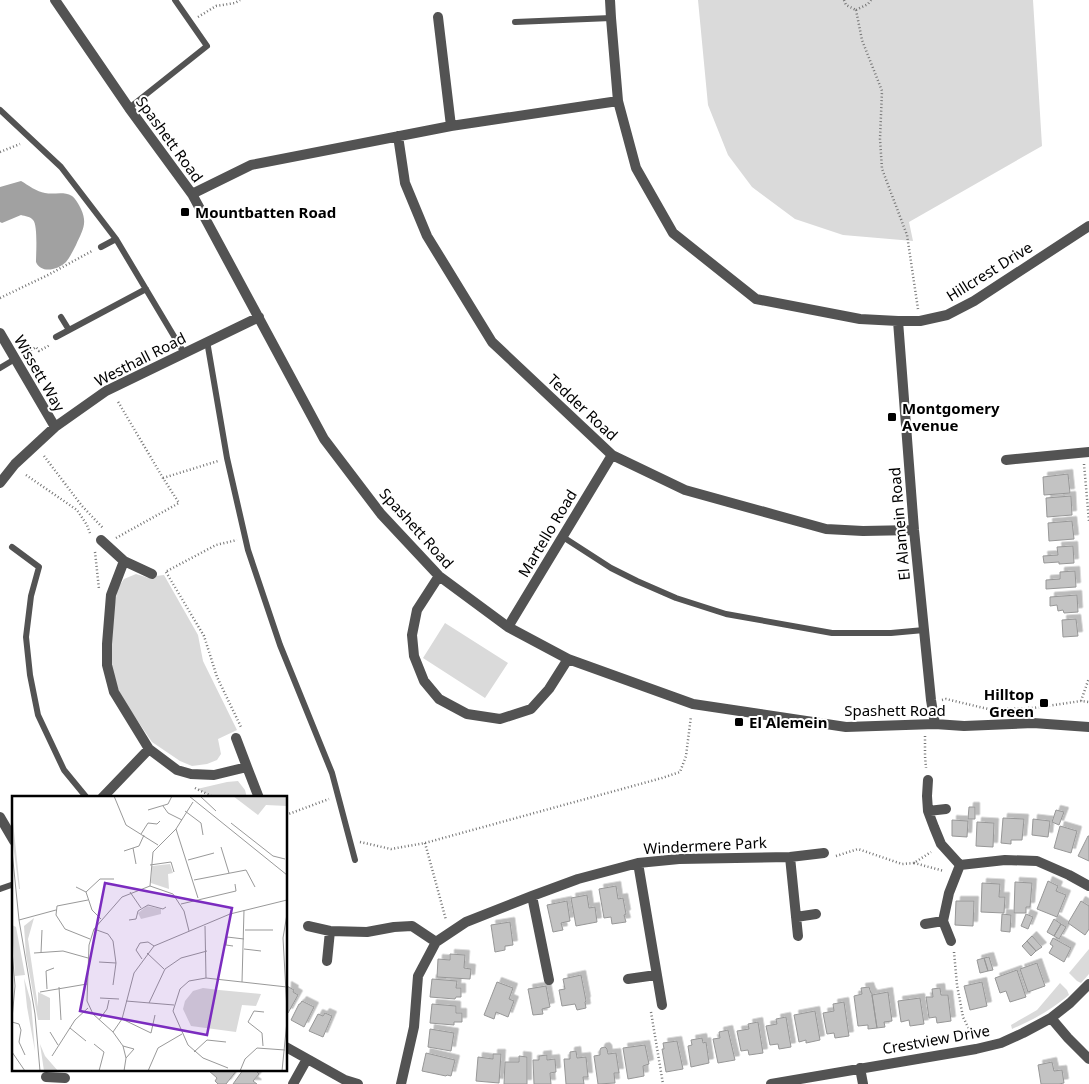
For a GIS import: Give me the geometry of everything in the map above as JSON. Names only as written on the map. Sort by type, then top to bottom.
[{"type":"street","name":"Spashett Road","points":[[55,0],[129,108],[192,194],[324,439],[381,514],[439,576],[508,627],[568,659],[693,704],[846,727],[929,724],[964,726],[1033,723],[1089,725]]},
{"type":"street","points":[[610,0],[618,101],[636,168],[673,233],[756,299],[860,319],[898,321]]},
{"type":"street","points":[[438,17],[451,126]]},
{"type":"street","points":[[192,194],[251,165],[451,126],[618,101]]},
{"type":"street","name":"Tedder Road","points":[[398,136],[405,183],[427,236],[492,342],[612,455],[685,490],[826,529],[863,531],[914,530]]},
{"type":"street","name":"Hillcrest Drive","points":[[898,321],[920,321],[947,315],[974,301],[1089,226]]},
{"type":"street","name":"Westhall Road","points":[[0,483],[15,464],[55,428],[106,391],[258,316]]},
{"type":"street","name":"El Alamein Road","points":[[898,321],[914,530],[931,700],[929,724]]},
{"type":"street","name":"Wissett Way","points":[[0,333],[55,428]]},
{"type":"street","points":[[1006,460],[1086,453]]},
{"type":"street","name":"Martello Road","points":[[508,627],[612,455]]},
{"type":"street","points":[[101,539],[124,561],[152,574]]},
{"type":"street","points":[[124,561],[112,596],[107,644],[107,665],[114,692],[149,749],[177,770],[191,774],[214,775],[247,766]]},
{"type":"street","points":[[439,576],[417,610],[412,635],[417,665],[424,681],[439,699],[467,714],[500,718],[530,708],[549,689],[568,659]]},
{"type":"street","points":[[236,738],[258,796]]},
{"type":"street","points":[[104,796],[149,749]]},
{"type":"street","points":[[928,780],[928,811],[941,844],[960,864]]},
{"type":"street","points":[[928,811],[946,809]]},
{"type":"street","points":[[0,817],[12,837]]},
{"type":"street","name":"Windermere Park","points":[[401,1084],[414,1026],[418,976],[436,942],[466,922],[578,880],[638,863],[679,858],[790,857],[824,853]]},
{"type":"street","points":[[790,857],[798,936]]},
{"type":"street","points":[[960,864],[1005,860],[1037,861],[1089,886]]},
{"type":"street","points":[[638,863],[662,1005]]},
{"type":"street","points":[[952,940],[943,921],[949,893],[960,864]]},
{"type":"street","points":[[532,896],[549,980]]},
{"type":"street","points":[[796,917],[816,914]]},
{"type":"street","points":[[925,924],[943,921]]},
{"type":"street","points":[[308,926],[330,931],[367,932],[412,926],[436,942]]},
{"type":"street","points":[[327,960],[330,931]]},
{"type":"street","points":[[628,979],[656,975]]},
{"type":"street","name":"Crestview Drive","points":[[771,1084],[976,1049],[1001,1042],[1051,1018],[1089,984]]},
{"type":"street","points":[[1051,1018],[1089,1059]]},
{"type":"street","points":[[288,1048],[345,1080],[358,1084]]},
{"type":"street","points":[[293,1084],[307,1059]]},
{"type":"street","points":[[860,1068],[863,1084]]},
{"type":"street","points":[[43,1077],[65,1078]]},
{"type":"lane","points":[[129,108],[207,46],[175,0]]},
{"type":"lane","points":[[515,22],[611,18]]},
{"type":"lane","points":[[0,110],[30,140],[62,167],[116,239],[184,353]]},
{"type":"lane","points":[[101,247],[116,239]]},
{"type":"lane","points":[[56,337],[146,289]]},
{"type":"lane","points":[[61,317],[69,330]]},
{"type":"lane","points":[[208,342],[227,458],[248,550],[280,645],[332,773],[355,860]]},
{"type":"lane","points":[[0,368],[15,359]]},
{"type":"lane","points":[[563,537],[611,568],[638,581],[676,598],[726,614],[832,633],[891,633],[924,630]]},
{"type":"lane","points":[[12,547],[39,567],[31,596],[26,637],[30,675],[38,715],[64,770],[85,796]]},
{"type":"lane","points":[[0,889],[12,885]]},
{"type":"path","points":[[191,22],[216,6],[235,3],[240,0]]},
{"type":"path","points":[[844,0],[846,5],[856,10]]},
{"type":"path","points":[[856,10],[868,4],[871,0]]},
{"type":"path","points":[[856,10],[862,40],[882,91],[880,139],[882,169],[907,235],[920,321]]},
{"type":"path","points":[[0,152],[30,140]]},
{"type":"path","points":[[0,298],[101,247]]},
{"type":"path","points":[[15,359],[36,347],[39,351],[58,340],[56,337]]},
{"type":"path","points":[[111,536],[115,539],[179,503],[117,400]]},
{"type":"path","points":[[1086,453],[1089,521]]},
{"type":"path","points":[[44,456],[82,506],[101,539],[99,592]]},
{"type":"path","points":[[163,478],[227,458]]},
{"type":"path","points":[[26,475],[77,510],[91,534]]},
{"type":"path","points":[[77,510],[82,506]]},
{"type":"path","points":[[152,574],[166,572],[216,545],[245,538]]},
{"type":"path","points":[[166,572],[204,636],[217,677],[243,733],[236,738]]},
{"type":"path","points":[[1081,701],[1089,678]]},
{"type":"path","points":[[931,700],[946,699],[988,709],[1033,708],[1081,701],[1089,702]]},
{"type":"path","points":[[350,843],[362,842],[391,850],[425,843],[680,772],[686,756],[693,704]]},
{"type":"path","points":[[928,780],[925,756],[929,724]]},
{"type":"path","points":[[288,814],[338,796]]},
{"type":"path","points":[[425,843],[449,933]]},
{"type":"path","points":[[914,863],[941,844]]},
{"type":"path","points":[[824,853],[826,859],[858,849],[902,864],[914,863],[956,874]]},
{"type":"path","points":[[952,940],[963,1017],[972,1035]]},
{"type":"path","points":[[662,1005],[651,1010],[664,1084]]},
{"type":"shaded area","points":[[698,0],[1033,0],[1042,146],[909,222],[913,241],[843,235],[795,219],[752,187],[728,155],[708,105]]},
{"type":"shaded area","points":[[21,181],[42,192],[72,196],[81,209],[84,219],[82,231],[69,258],[59,267],[46,269],[38,266],[36,262],[35,223],[32,219],[21,215],[2,223],[0,222],[0,187]]},
{"type":"shaded area","points":[[136,574],[152,579],[156,576],[164,575],[198,635],[203,661],[237,730],[218,739],[221,754],[217,760],[207,764],[192,766],[180,761],[152,742],[122,698],[111,665],[113,612],[118,588],[124,579]]},
{"type":"shaded area","points":[[445,623],[508,663],[485,698],[423,658]]},
{"type":"shaded area","points":[[238,781],[245,790],[246,796],[211,796],[197,789]]},
{"type":"shaded area","points":[[1089,949],[1089,974],[1081,983],[1069,973]]},
{"type":"shaded area","points":[[1060,983],[1069,995],[1042,1014],[1012,1029],[1011,1025],[1037,1010]]},
{"type":"building","points":[[1068,474],[1070,493],[1044,495],[1043,477]]},
{"type":"building","points":[[1071,496],[1072,515],[1047,517],[1046,498]]},
{"type":"building","points":[[1072,521],[1074,539],[1049,541],[1048,523]]},
{"type":"building","points":[[1073,546],[1074,563],[1044,563],[1043,556],[1058,555],[1057,547]]},
{"type":"building","points":[[1075,571],[1076,587],[1046,589],[1046,580],[1060,579],[1060,572]]},
{"type":"building","points":[[1077,595],[1078,612],[1064,613],[1063,610],[1058,611],[1057,605],[1050,606],[1050,597]]},
{"type":"building","points":[[1076,619],[1078,636],[1063,637],[1062,620]]},
{"type":"building","points":[[969,807],[975,807],[975,819],[968,819]]},
{"type":"building","points":[[1056,810],[1064,812],[1059,825],[1052,822]]},
{"type":"building","points":[[1003,818],[1024,819],[1022,840],[1011,840],[1011,844],[1001,843]]},
{"type":"building","points":[[1033,819],[1050,821],[1048,837],[1032,835]]},
{"type":"building","points":[[952,820],[968,821],[967,837],[952,836]]},
{"type":"building","points":[[977,822],[994,823],[993,847],[976,846]]},
{"type":"building","points":[[1060,826],[1077,831],[1071,853],[1054,848]]},
{"type":"building","points":[[1089,836],[1089,861],[1078,856]]},
{"type":"building","points":[[1048,881],[1058,886],[1056,891],[1066,895],[1057,917],[1037,909]]},
{"type":"building","points":[[1015,882],[1032,883],[1030,907],[1026,907],[1026,913],[1014,913]]},
{"type":"building","points":[[982,883],[1000,884],[999,897],[1005,897],[1004,913],[981,912]]},
{"type":"building","points":[[616,886],[618,899],[623,898],[626,922],[612,924],[611,917],[604,918],[599,889]]},
{"type":"building","points":[[587,895],[589,908],[595,907],[597,922],[576,926],[571,898]]},
{"type":"building","points":[[567,901],[570,921],[561,923],[563,930],[553,932],[547,905]]},
{"type":"building","points":[[956,901],[974,901],[973,926],[955,925]]},
{"type":"building","points":[[1081,901],[1089,906],[1089,929],[1085,935],[1068,923]]},
{"type":"building","points":[[1002,914],[1011,915],[1010,932],[1001,931]]},
{"type":"building","points":[[1026,914],[1033,917],[1028,929],[1021,926]]},
{"type":"building","points":[[1054,919],[1061,924],[1054,936],[1047,932]]},
{"type":"building","points":[[510,922],[513,945],[505,946],[505,950],[495,952],[491,925]]},
{"type":"building","points":[[1061,924],[1066,927],[1059,939],[1054,936]]},
{"type":"building","points":[[1032,936],[1042,947],[1036,951],[1027,941]]},
{"type":"building","points":[[1053,938],[1071,948],[1064,962],[1049,953],[1053,946],[1050,944]]},
{"type":"building","points":[[1027,941],[1036,951],[1031,956],[1022,946]]},
{"type":"building","points":[[450,954],[465,955],[464,968],[471,969],[470,979],[437,977],[438,959],[450,960]]},
{"type":"building","points":[[989,957],[993,970],[988,971],[984,958]]},
{"type":"building","points":[[984,958],[988,971],[980,973],[977,960]]},
{"type":"building","points":[[1037,963],[1045,986],[1028,992],[1020,969]]},
{"type":"building","points":[[1017,970],[1026,997],[1010,1002],[1006,991],[1000,993],[995,978]]},
{"type":"building","points":[[581,975],[586,1008],[577,1010],[575,1004],[562,1006],[559,990],[565,989],[563,979]]},
{"type":"building","points":[[432,979],[457,981],[456,988],[461,988],[461,997],[456,997],[455,999],[430,997]]},
{"type":"building","points":[[497,982],[513,988],[509,999],[514,1001],[508,1017],[496,1012],[494,1019],[484,1015]]},
{"type":"building","points":[[982,982],[987,1006],[970,1010],[964,986]]},
{"type":"building","points":[[546,986],[550,1007],[542,1009],[543,1014],[533,1015],[528,989]]},
{"type":"building","points":[[288,987],[298,995],[288,1013]]},
{"type":"building","points":[[869,987],[872,993],[877,1028],[868,1029],[868,1025],[858,1026],[854,996],[862,994],[861,988]]},
{"type":"building","points":[[940,988],[941,995],[948,995],[951,1021],[937,1023],[936,1017],[929,1018],[926,997],[933,997],[932,989]]},
{"type":"building","points":[[888,992],[892,1021],[884,1022],[885,1027],[877,1028],[872,995]]},
{"type":"building","points":[[920,998],[924,1024],[910,1026],[909,1020],[901,1022],[898,1001]]},
{"type":"building","points":[[302,1001],[314,1007],[304,1027],[291,1020]]},
{"type":"building","points":[[844,1002],[849,1036],[835,1038],[834,1033],[827,1034],[823,1013],[834,1011],[833,1004]]},
{"type":"building","points":[[432,1004],[456,1006],[456,1013],[462,1013],[462,1022],[454,1022],[454,1025],[430,1023]]},
{"type":"building","points":[[815,1011],[820,1040],[806,1043],[806,1040],[799,1042],[794,1015]]},
{"type":"building","points":[[325,1013],[332,1016],[323,1037],[309,1031],[318,1014],[323,1016]]},
{"type":"building","points":[[786,1017],[791,1047],[779,1049],[778,1044],[770,1045],[766,1026],[777,1024],[776,1019]]},
{"type":"building","points":[[758,1022],[763,1053],[749,1055],[748,1050],[741,1051],[737,1031],[749,1029],[748,1024]]},
{"type":"building","points":[[430,1029],[454,1033],[451,1051],[428,1047]]},
{"type":"building","points":[[728,1030],[735,1060],[718,1063],[713,1039],[720,1038],[719,1032]]},
{"type":"building","points":[[702,1038],[703,1043],[706,1042],[709,1063],[691,1067],[688,1046],[692,1045],[691,1040]]},
{"type":"building","points":[[677,1041],[683,1069],[666,1072],[662,1049],[664,1049],[663,1043]]},
{"type":"building","points":[[645,1045],[649,1064],[643,1066],[644,1076],[628,1079],[623,1048]]},
{"type":"building","points":[[605,1047],[608,1054],[616,1053],[619,1073],[614,1073],[615,1083],[598,1084],[594,1056],[600,1055],[601,1048]]},
{"type":"building","points":[[576,1051],[577,1058],[586,1057],[588,1077],[583,1077],[584,1084],[566,1084],[564,1059],[570,1059],[570,1052]]},
{"type":"building","points":[[426,1053],[455,1060],[451,1076],[422,1071]]},
{"type":"building","points":[[493,1054],[501,1054],[499,1083],[476,1081],[478,1057],[493,1059]]},
{"type":"building","points":[[547,1055],[547,1060],[555,1059],[556,1072],[550,1073],[551,1084],[534,1084],[533,1060],[539,1060],[539,1056]]},
{"type":"building","points":[[519,1056],[527,1057],[527,1084],[504,1084],[505,1062],[519,1062]]},
{"type":"building","points":[[1052,1062],[1054,1071],[1062,1070],[1064,1083],[1041,1084],[1038,1065]]},
{"type":"building","points":[[210,1072],[235,1072],[226,1084],[218,1084],[215,1081],[217,1078]]},
{"type":"building","points":[[242,1072],[257,1072],[259,1074],[253,1081],[257,1084],[233,1084]]},
{"type":"place","name":"Mountbatten Road","points":[[185,212]]},
{"type":"place","name":"Montgomery Avenue","points":[[892,417]]},
{"type":"place","name":"Hilltop Green","points":[[1044,703]]},
{"type":"place","name":"El Alemein","points":[[739,722]]}]
